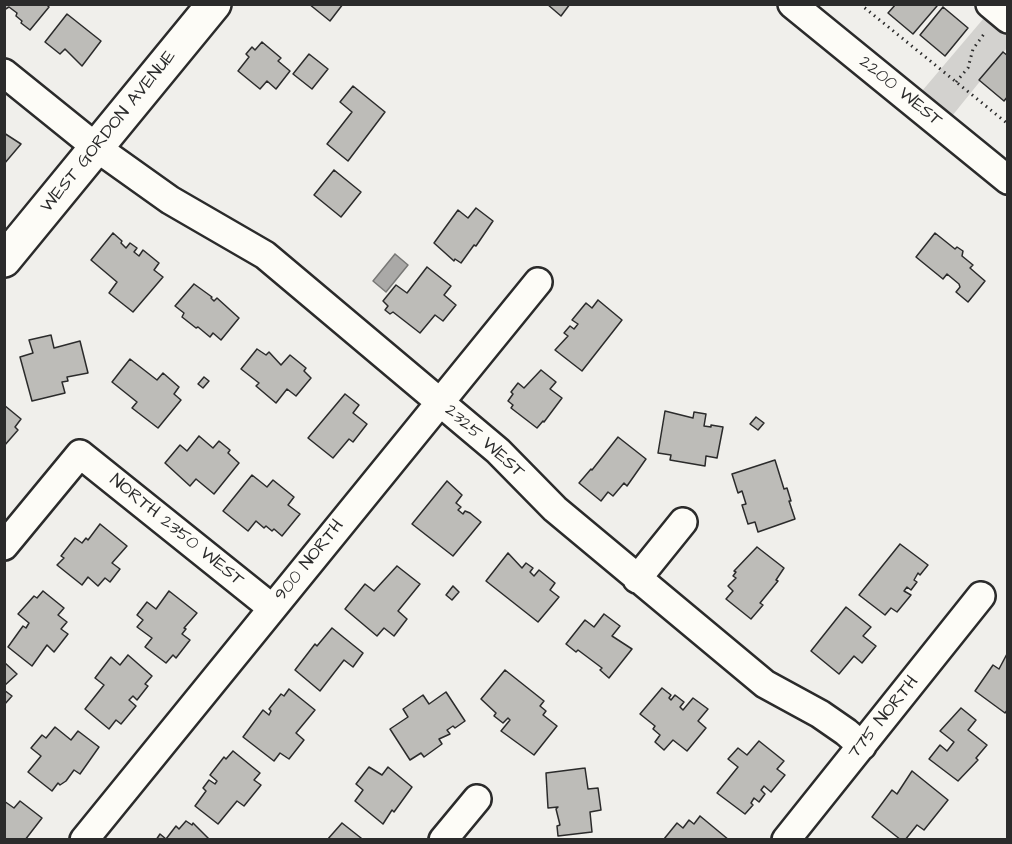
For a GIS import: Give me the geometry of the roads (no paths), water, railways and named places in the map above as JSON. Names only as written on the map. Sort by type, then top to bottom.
[{"type":"main road","name":"WEST GORDON AVENUE","points":[[4,260],[214,4]]},
{"type":"street","name":"2200 WEST","points":[[792,4],[1008,180]]},
{"type":"street","points":[[990,4],[1008,19]]},
{"type":"street","name":"2325 WEST","points":[[4,73],[97,148],[170,200],[265,255],[498,451],[555,509],[637,579],[765,684],[820,714],[862,746]]},
{"type":"street","name":"900 NORTH","points":[[84,840],[538,282]]},
{"type":"street","name":"NORTH 2350 WEST","points":[[4,546],[80,454],[272,608]]},
{"type":"street","points":[[637,579],[683,522]]},
{"type":"street","name":"775 NORTH","points":[[786,840],[981,596]]},
{"type":"street","points":[[443,840],[477,799]]}]
